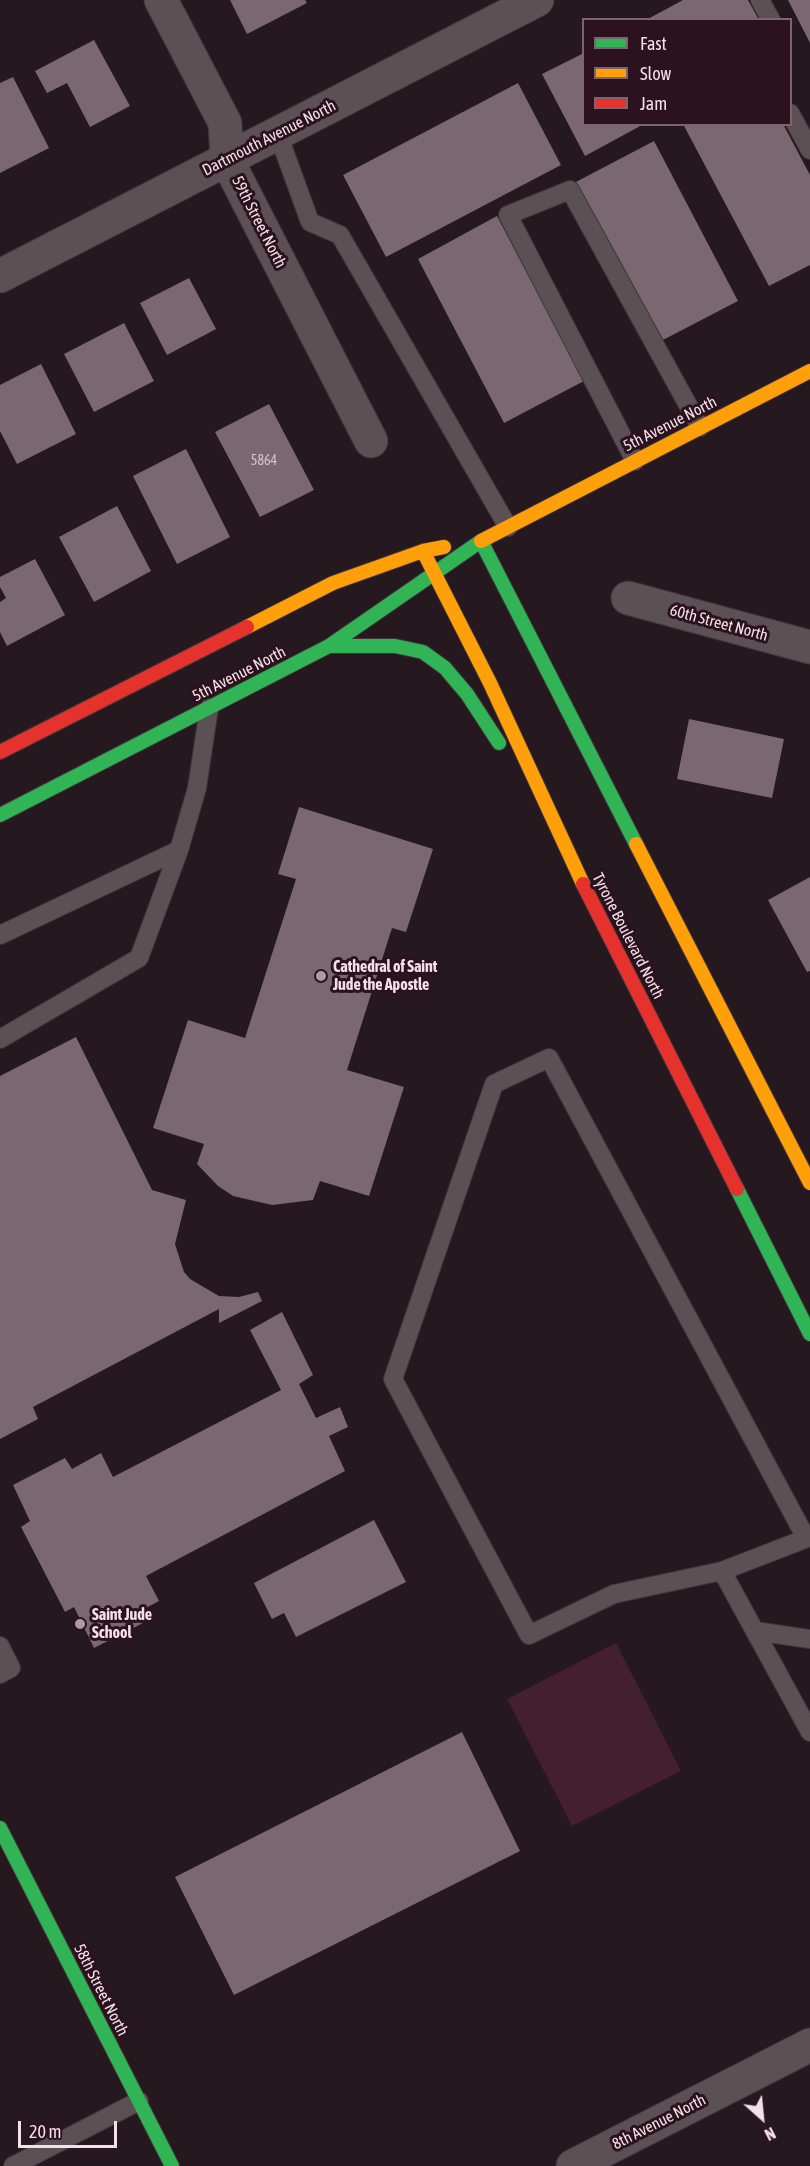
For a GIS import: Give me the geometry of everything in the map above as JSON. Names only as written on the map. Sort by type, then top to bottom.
[{"type":"main road","name":"5th Avenue North","points":[[0,815],[329,646],[481,541],[810,370]]},
{"type":"main road","name":"5th Avenue North","points":[[0,753],[333,583],[423,551],[481,541]]},
{"type":"main road","points":[[481,541],[805,1160],[810,1183]]},
{"type":"main road","name":"Tyrone Boulevard North","points":[[423,551],[490,684],[556,830],[810,1334]]},
{"type":"main road","points":[[329,646],[395,646],[423,652],[445,668],[467,694],[556,830]]},
{"type":"main road","name":"58th Street North","points":[[0,1828],[172,2166]]},
{"type":"street","name":"59th Street North","points":[[161,0],[225,123],[228,160],[371,441]]},
{"type":"street","name":"Dartmouth Avenue North","points":[[0,276],[537,0]]},
{"type":"street","name":"60th Street North","points":[[628,598],[810,647]]},
{"type":"street","name":"8th Avenue North","points":[[573,2166],[810,2045]]},
{"type":"lane","points":[[760,0],[770,18]]},
{"type":"lane","points":[[792,117],[810,150]]},
{"type":"lane","points":[[278,134],[310,222],[340,235],[508,527]]},
{"type":"lane","points":[[635,461],[508,215],[570,190],[700,427]]},
{"type":"lane","points":[[0,1039],[139,958],[179,850],[196,788],[209,708]]},
{"type":"lane","points":[[0,936],[179,850]]},
{"type":"lane","points":[[549,1058],[808,1537],[722,1571],[614,1594],[529,1635],[393,1379],[494,1084],[549,1058]]},
{"type":"lane","points":[[722,1571],[810,1732]]},
{"type":"lane","points":[[754,1631],[810,1639]]},
{"type":"lane","points":[[0,1646],[11,1668],[0,1674]]},
{"type":"lane","points":[[13,2166],[139,2101]]},
{"type":"shaded area","points":[[616,1643],[681,1771],[572,1826],[507,1699]]},
{"type":"building","points":[[230,0],[305,0],[307,3],[247,34]]},
{"type":"building","points":[[683,0],[748,0],[758,18],[650,18]]},
{"type":"building","points":[[788,0],[810,0],[810,43]]},
{"type":"building","points":[[94,40],[130,106],[90,127],[67,83],[47,93],[35,71]]},
{"type":"building","points":[[582,54],[582,126],[640,126],[585,156],[542,74]]},
{"type":"building","points":[[13,77],[49,148],[0,173],[0,83]]},
{"type":"building","points":[[518,83],[561,165],[386,257],[343,175]]},
{"type":"building","points":[[684,126],[784,126],[810,175],[810,265],[769,286]]},
{"type":"building","points":[[654,141],[738,301],[659,342],[574,183]]},
{"type":"building","points":[[497,216],[584,381],[504,423],[418,259]]},
{"type":"building","points":[[189,278],[216,329],[167,355],[140,303]]},
{"type":"building","points":[[124,323],[154,381],[94,412],[64,354]]},
{"type":"building","points":[[41,364],[76,434],[17,464],[0,431],[0,385]]},
{"type":"building","points":[[269,404],[314,490],[260,517],[215,432]]},
{"type":"building","points":[[186,449],[230,537],[177,564],[133,476]]},
{"type":"building","points":[[117,506],[151,571],[94,602],[59,537]]},
{"type":"building","points":[[35,559],[65,615],[7,646],[0,632],[0,602],[6,598],[0,587],[0,577]]},
{"type":"building","points":[[689,719],[784,739],[772,798],[677,779]]},
{"type":"building","name":"Cathedral of Saint Jude the Apostle","points":[[299,807],[433,849],[406,932],[392,928],[347,1070],[404,1087],[369,1196],[320,1181],[313,1200],[272,1205],[233,1196],[218,1186],[197,1164],[204,1144],[153,1128],[188,1020],[245,1038],[296,879],[278,874]]},
{"type":"building","points":[[810,877],[810,971],[807,972],[768,900]]},
{"type":"building","points":[[76,1037],[152,1190],[186,1200],[175,1244],[184,1272],[190,1279],[219,1296],[239,1297],[258,1292],[262,1301],[219,1323],[219,1309],[33,1407],[38,1419],[0,1439],[0,1076]]},
{"type":"building","points":[[282,1312],[313,1375],[299,1384],[316,1418],[340,1407],[348,1427],[329,1436],[345,1471],[146,1576],[159,1601],[140,1611],[145,1622],[94,1648],[74,1607],[65,1612],[21,1527],[30,1521],[13,1485],[65,1458],[72,1469],[101,1453],[113,1477],[281,1390],[250,1330]]},
{"type":"building","points":[[374,1520],[406,1582],[296,1637],[284,1613],[272,1619],[254,1583]]},
{"type":"building","points":[[462,1732],[520,1851],[234,1995],[175,1877]]},
{"type":"traffic: fast","points":[[481,541],[636,844]]},
{"type":"traffic: fast","points":[[0,815],[329,646],[481,541]]},
{"type":"traffic: fast","points":[[329,646],[395,646],[423,652],[445,668],[467,694],[499,743]]},
{"type":"traffic: fast","points":[[737,1189],[810,1334]]},
{"type":"traffic: fast","points":[[0,1828],[172,2166]]},
{"type":"traffic: slow","points":[[481,541],[810,371]]},
{"type":"traffic: slow","points":[[247,627],[333,583],[423,551],[444,547]]},
{"type":"traffic: slow","points":[[423,551],[490,683],[583,884]]},
{"type":"traffic: slow","points":[[636,844],[810,1183]]},
{"type":"traffic: jam","points":[[0,752],[247,627]]},
{"type":"traffic: jam","points":[[583,884],[737,1189]]},
{"type":"place","name":"Cathedral of Saint Jude the Apostle","points":[[321,976]]},
{"type":"place","name":"Saint Jude School","points":[[80,1624]]}]
